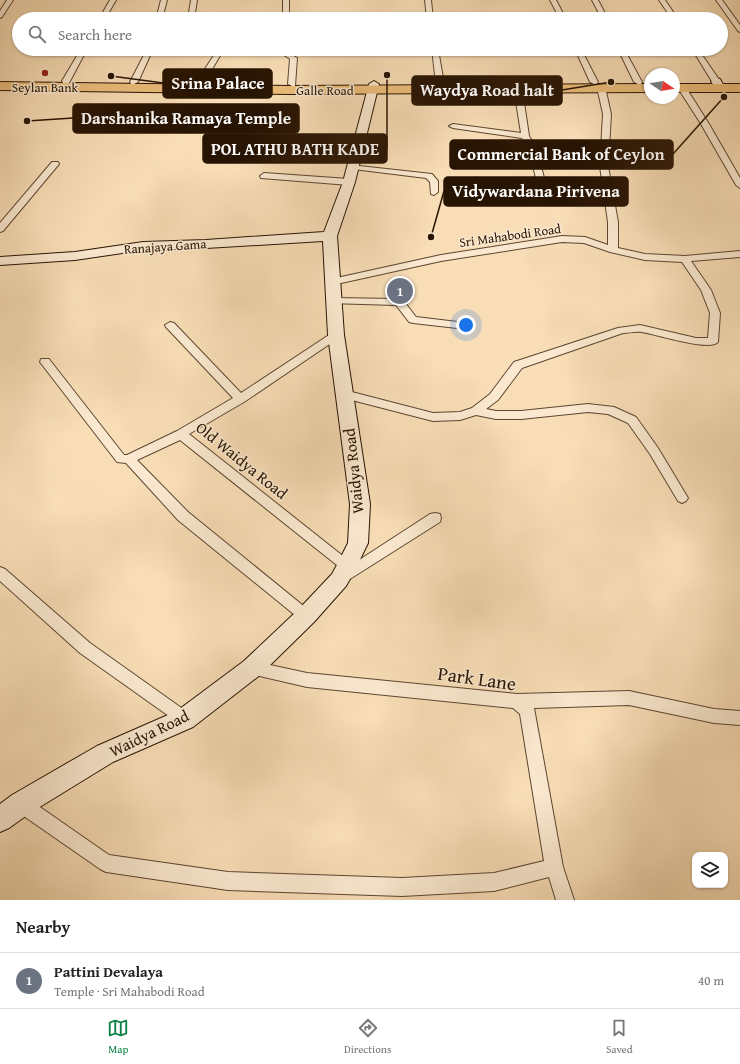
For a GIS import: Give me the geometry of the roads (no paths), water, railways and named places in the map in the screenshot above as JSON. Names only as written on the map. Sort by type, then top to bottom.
[{"type":"highway","name":"Galle Road","points":[[0,80],[199,84],[292,84],[373,87],[440,84],[644,84]]},
{"type":"highway","points":[[680,86],[718,84],[740,81]]},
{"type":"highway","name":"Galle Road","points":[[0,86],[518,89],[598,84]]},
{"type":"highway","points":[[718,84],[740,88]]},
{"type":"street","points":[[0,16],[10,0]]},
{"type":"street","points":[[106,12],[112,0]]},
{"type":"street","points":[[161,12],[164,0]]},
{"type":"street","points":[[192,12],[194,0]]},
{"type":"street","points":[[286,0],[286,12]]},
{"type":"street","points":[[428,0],[429,12]]},
{"type":"street","points":[[553,0],[559,12]]},
{"type":"street","points":[[595,0],[601,12]]},
{"type":"street","points":[[662,0],[670,12]]},
{"type":"street","points":[[719,0],[727,12]]},
{"type":"street","points":[[728,13],[740,30]]},
{"type":"street","points":[[66,81],[80,56]]},
{"type":"street","points":[[134,82],[147,56]]},
{"type":"street","points":[[199,84],[217,56]]},
{"type":"street","points":[[289,56],[294,58],[292,84]]},
{"type":"street","points":[[436,56],[440,84]]},
{"type":"street","points":[[582,56],[598,84],[606,114],[604,166],[614,222],[613,250]]},
{"type":"street","points":[[626,56],[644,81]]},
{"type":"street","points":[[700,56],[718,84]]},
{"type":"street","name":"Waidya Road","points":[[0,819],[21,804],[105,754],[185,719],[252,668],[306,616],[343,573],[358,543],[360,504],[332,301],[330,236],[351,174],[373,87]]},
{"type":"street","points":[[518,89],[525,136],[532,150],[544,194]]},
{"type":"street","points":[[680,91],[740,185]]},
{"type":"street","points":[[453,126],[525,136]]},
{"type":"street","points":[[0,229],[55,164]]},
{"type":"street","points":[[264,176],[351,174],[429,176],[434,181],[434,192]]},
{"type":"street","name":"Ranajaya Gama","points":[[0,261],[75,256],[143,246],[206,244],[330,236]]},
{"type":"street","name":"Sri Mahabodi Road","points":[[332,282],[441,258],[562,239],[585,240],[613,250],[645,257],[685,259],[740,254]]},
{"type":"street","points":[[344,394],[433,417],[460,416],[476,411],[494,397],[518,364],[622,330],[640,328],[696,341],[712,342],[715,313],[706,290],[685,259]]},
{"type":"street","points":[[332,301],[399,302],[413,320],[466,326]]},
{"type":"street","points":[[170,325],[240,399]]},
{"type":"street","name":"Old Waidya Road","points":[[336,335],[240,399],[182,434],[343,573]]},
{"type":"street","points":[[45,362],[121,459],[130,459],[182,434]]},
{"type":"street","points":[[476,411],[496,415],[508,415],[588,408],[610,410],[632,420],[654,451],[682,498]]},
{"type":"street","points":[[130,459],[183,516],[306,616]]},
{"type":"street","points":[[343,573],[435,518]]},
{"type":"street","points":[[0,573],[85,648],[185,719]]},
{"type":"street","name":"Park Lane","points":[[252,668],[307,680],[517,701],[526,710],[554,866],[565,900]]},
{"type":"street","points":[[517,701],[629,698],[714,716],[740,718]]},
{"type":"street","points":[[21,804],[106,863],[228,881],[402,887],[494,882],[554,866]]},
{"type":"place","name":"Seylan Bank","points":[[45,73]]},
{"type":"place","name":"POL ATHU BATH KADE","points":[[387,75]]},
{"type":"place","name":"Srina Palace","points":[[111,76]]},
{"type":"place","name":"Waydya Road halt","points":[[611,82]]},
{"type":"place","name":"Commercial Bank of Ceylon","points":[[724,97]]},
{"type":"place","name":"Darshanika Ramaya Temple","points":[[27,121]]},
{"type":"place","name":"Vidywardana Pirivena","points":[[431,237]]},
{"type":"place","name":"Pattini Devalaya","points":[[400,291]]}]
